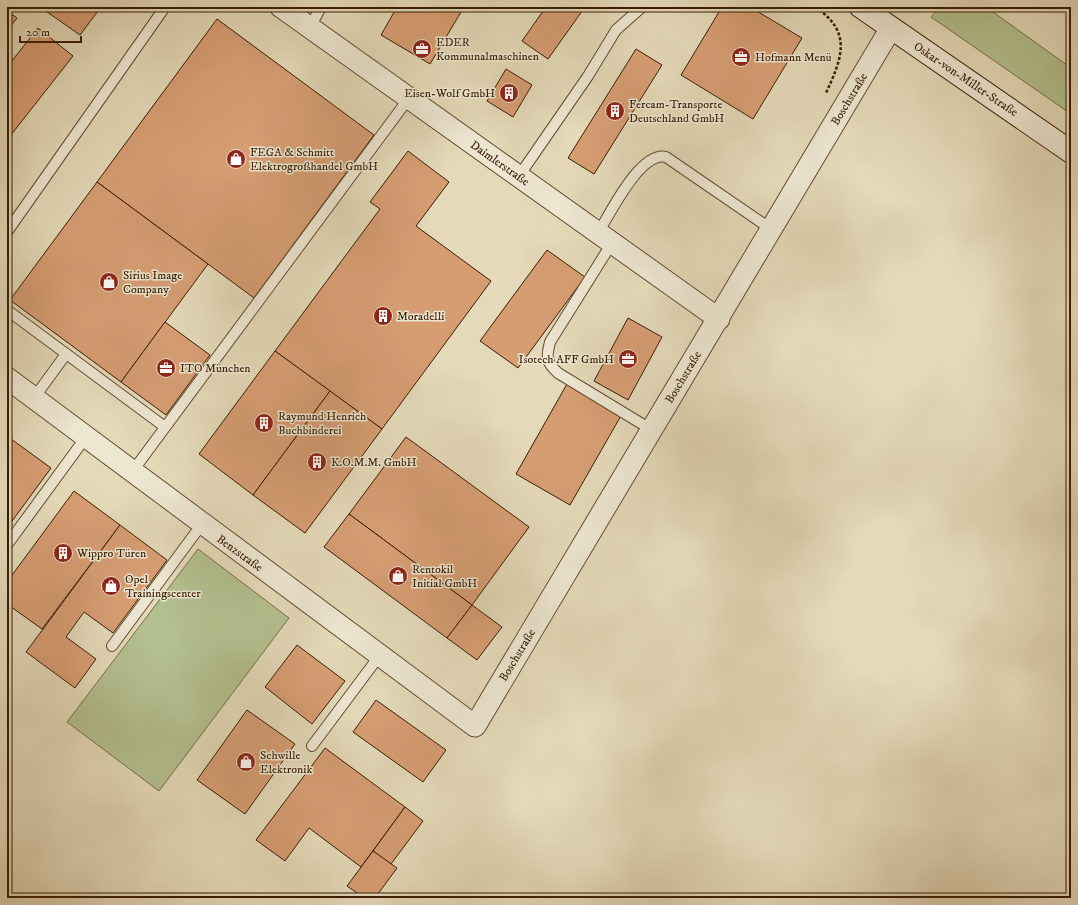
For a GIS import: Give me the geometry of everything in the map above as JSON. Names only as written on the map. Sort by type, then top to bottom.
[{"type":"main road","name":"Oskar-von-Miller-Straße","points":[[860,7],[1071,152]]},
{"type":"street","name":"Daimlerstraße","points":[[282,7],[719,319]]},
{"type":"street","name":"Boschstraße","points":[[475,726],[719,319],[891,28]]},
{"type":"street","name":"Benzstraße","points":[[7,378],[475,726]]},
{"type":"lane","points":[[7,232],[165,7]]},
{"type":"lane","points":[[310,27],[321,7]]},
{"type":"lane","points":[[519,176],[588,76],[616,30],[642,7]]},
{"type":"lane","points":[[132,472],[409,98]]},
{"type":"lane","points":[[652,430],[558,373],[548,361],[547,355],[550,342],[605,238],[634,174],[646,162],[661,156],[666,157],[771,229]]},
{"type":"lane","points":[[7,310],[166,427]]},
{"type":"lane","points":[[34,398],[66,354]]},
{"type":"lane","points":[[7,545],[86,437]]},
{"type":"lane","points":[[112,646],[202,524]]},
{"type":"lane","points":[[312,746],[380,655]]},
{"type":"path","points":[[815,7],[827,15],[836,28],[841,40],[842,50],[823,98]]},
{"type":"green space","points":[[940,7],[986,7],[1071,68],[1071,114],[931,17]]},
{"type":"green space","points":[[198,549],[289,618],[159,791],[67,722]]},
{"type":"building","points":[[40,7],[101,7],[80,35]]},
{"type":"building","name":"EDER Kommunalmaschinen","points":[[397,7],[464,7],[430,64],[381,35]]},
{"type":"building","points":[[546,7],[585,7],[548,59],[522,41]]},
{"type":"building","name":"Hofmann Menü","points":[[722,7],[750,7],[802,38],[753,119],[681,75]]},
{"type":"building","points":[[7,11],[17,18],[7,31]]},
{"type":"building","name":"FEGA & Schmitt Elektrogroßhandel GmbH","points":[[217,19],[374,135],[254,298],[97,182]]},
{"type":"building","points":[[38,28],[73,56],[7,140],[7,67]]},
{"type":"building","name":"Fercam-Transporte Deutschland GmbH","points":[[636,49],[662,65],[594,174],[568,158]]},
{"type":"building","name":"Eisen-Wolf GmbH","points":[[506,69],[532,85],[513,117],[487,101]]},
{"type":"building","name":"Moradelli","points":[[408,151],[449,182],[416,226],[491,281],[382,429],[275,351],[380,209],[370,202]]},
{"type":"building","name":"Sirius Image Company","points":[[97,182],[208,264],[121,382],[10,300]]},
{"type":"building","points":[[547,250],[585,277],[518,368],[480,341]]},
{"type":"building","name":"Isotech AFF GmbH","points":[[628,318],[662,337],[628,400],[594,381]]},
{"type":"building","name":"ITO München","points":[[165,322],[210,355],[166,415],[121,382]]},
{"type":"building","name":"Raymund Henrich Buchbinderei","points":[[275,351],[330,391],[253,495],[199,454]]},
{"type":"building","points":[[567,384],[622,414],[570,505],[516,474]]},
{"type":"building","name":"K.O.M.M. GmbH","points":[[330,391],[382,429],[305,533],[253,495]]},
{"type":"building","points":[[7,436],[51,468],[7,528]]},
{"type":"building","points":[[406,437],[529,527],[472,605],[349,514]]},
{"type":"building","name":"Wippro Türen","points":[[74,491],[120,525],[42,629],[7,604],[7,582]]},
{"type":"building","name":"Rentokil Initial GmbH","points":[[349,514],[472,605],[447,638],[324,547]]},
{"type":"building","name":"Opel Trainingscenter","points":[[120,525],[167,560],[113,633],[84,612],[66,637],[96,659],[75,688],[26,652]]},
{"type":"building","name":"Rentokil Initial GmbH","points":[[472,605],[502,627],[477,660],[447,638]]},
{"type":"building","points":[[297,645],[345,681],[312,724],[265,687]]},
{"type":"building","points":[[376,700],[446,750],[423,782],[353,732]]},
{"type":"building","name":"Schwille Elektronik","points":[[247,710],[295,744],[245,814],[197,780]]},
{"type":"building","points":[[325,748],[405,807],[361,867],[309,828],[285,861],[256,840]]},
{"type":"building","points":[[405,807],[423,821],[391,864],[373,851]]},
{"type":"building","points":[[373,851],[397,868],[375,898],[364,898],[347,886]]},
{"type":"place","name":"EDER Kommunalmaschinen","points":[[422,49]]},
{"type":"place","name":"Hofmann Menü","points":[[741,57]]},
{"type":"place","name":"Eisen-Wolf GmbH","points":[[509,93]]},
{"type":"place","name":"Fercam-Transporte Deutschland GmbH","points":[[615,111]]},
{"type":"place","name":"FEGA & Schmitt Elektrogroßhandel GmbH","points":[[236,159]]},
{"type":"place","name":"Sirius Image Company","points":[[109,282]]},
{"type":"place","name":"Moradelli","points":[[383,316]]},
{"type":"place","name":"Isotech AFF GmbH","points":[[628,359]]},
{"type":"place","name":"ITO München","points":[[166,368]]},
{"type":"place","name":"Raymund Henrich Buchbinderei","points":[[264,423]]},
{"type":"place","name":"K.O.M.M. GmbH","points":[[317,462]]},
{"type":"place","name":"Wippro Türen","points":[[63,553]]},
{"type":"place","name":"Rentokil Initial GmbH","points":[[398,576]]},
{"type":"place","name":"Opel Trainingscenter","points":[[111,586]]},
{"type":"place","name":"Schwille Elektronik","points":[[246,762]]}]
